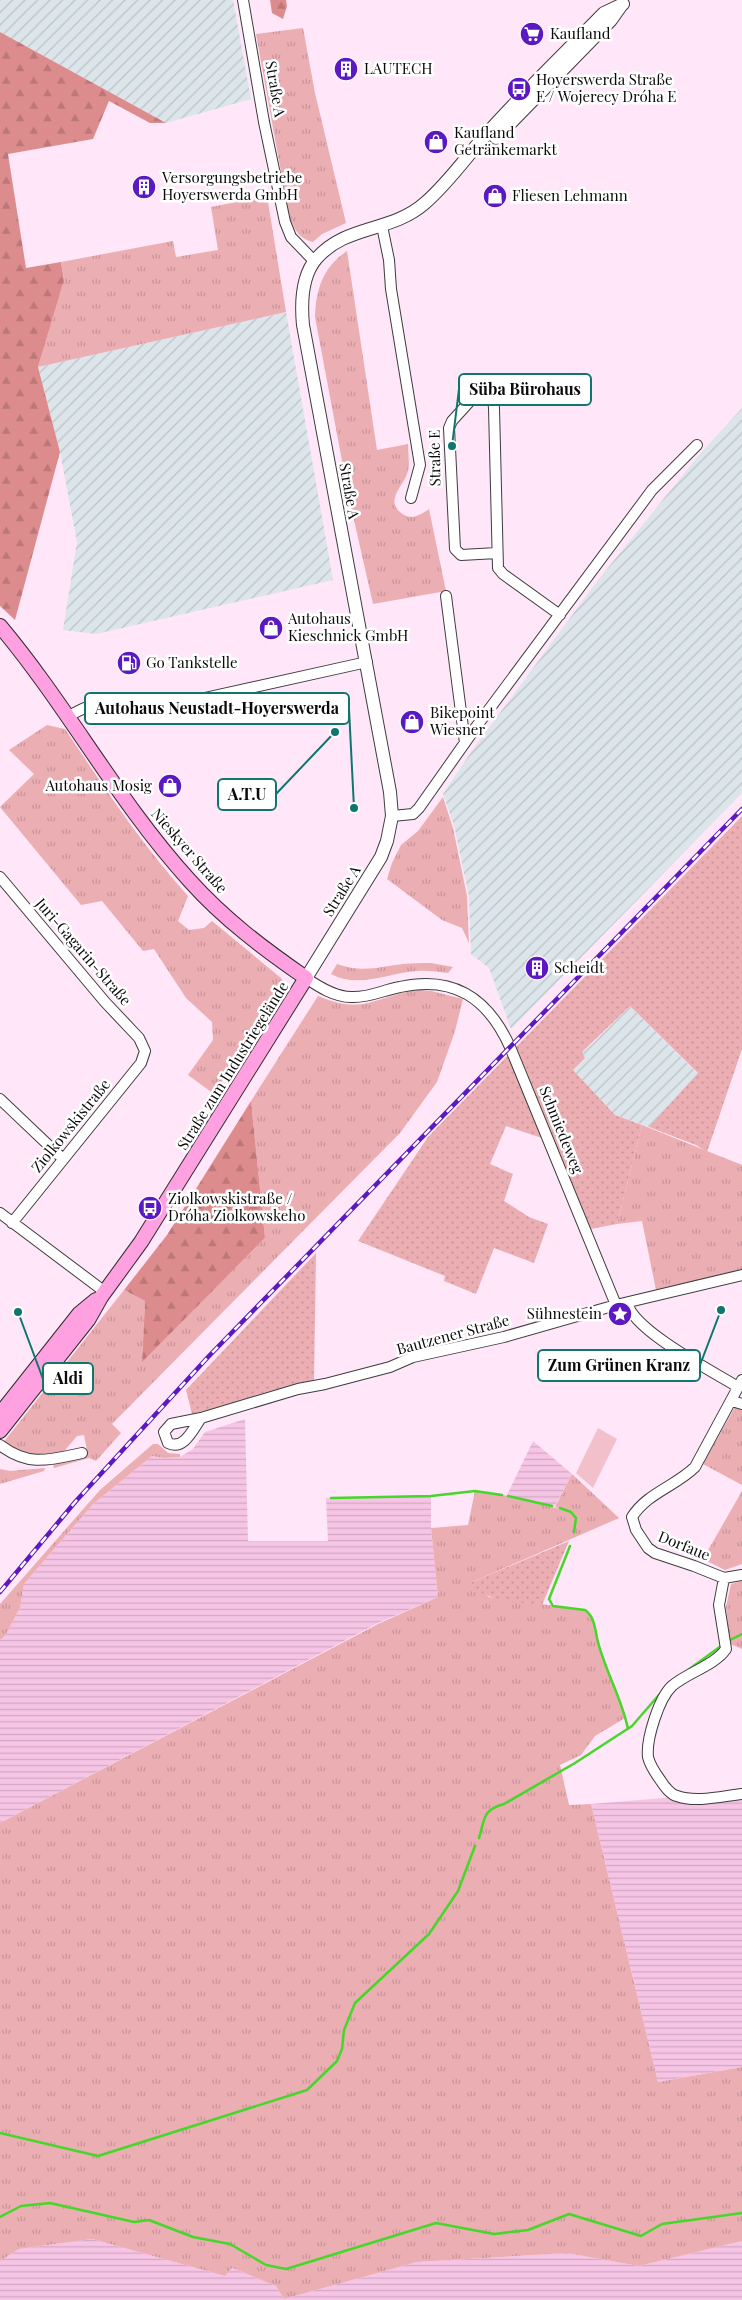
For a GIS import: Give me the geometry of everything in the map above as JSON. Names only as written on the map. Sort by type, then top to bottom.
[{"type":"main road","name":"Nieskyer Straße","points":[[0,626],[69,716],[142,822],[190,882],[243,932],[306,978]]},
{"type":"main road","name":"Straße zum Industriegelände","points":[[0,1431],[67,1348],[160,1214],[306,978]]},
{"type":"main road","name":"Straße zum Industriegelände","points":[[0,1414],[79,1314],[103,1294]]},
{"type":"street","name":"Straße A","points":[[243,0],[264,122],[285,222],[291,237],[314,261],[305,282],[301,303],[303,325],[345,560],[367,662],[390,792],[392,816],[381,857],[306,978]]},
{"type":"street","points":[[314,261],[328,247],[347,235],[382,226],[407,216],[424,204],[461,167],[490,144],[518,116],[611,20],[625,2]]},
{"type":"street","name":"Straße E","points":[[382,226],[390,260],[392,288],[420,465],[411,498]]},
{"type":"street","name":"Straße E","points":[[497,553],[461,555],[454,549],[449,428],[452,421],[482,389],[489,388],[492,390],[494,408],[498,568],[503,574],[560,615]]},
{"type":"street","points":[[392,816],[412,814],[419,808],[464,743],[652,490],[696,445]]},
{"type":"street","points":[[446,596],[464,743]]},
{"type":"street","points":[[69,716],[84,707],[95,704],[113,706],[133,714],[367,662]]},
{"type":"street","name":"Juri-Gagarin-Straße","points":[[0,877],[144,1045]]},
{"type":"street","name":"Straße zum Industriegelände","points":[[306,978],[336,994],[350,997],[372,996],[411,985],[452,987]]},
{"type":"street","name":"Schmiedeweg","points":[[452,987],[466,993],[485,1006],[505,1036],[616,1305]]},
{"type":"street","name":"Ziolkowskistraße","points":[[12,1223],[140,1063],[144,1056],[144,1045]]},
{"type":"street","points":[[0,1099],[63,1159]]},
{"type":"street","points":[[0,1213],[103,1294]]},
{"type":"street","name":"Bautzener Straße","points":[[201,1418],[298,1389],[381,1369],[413,1357],[558,1323],[616,1305],[742,1275]]},
{"type":"street","points":[[627,1303],[629,1311],[645,1328],[740,1384],[737,1403]]},
{"type":"street","name":"Dorfaue","points":[[737,1403],[687,1475],[654,1495],[632,1517],[636,1530],[648,1548],[655,1553],[724,1578],[742,1575]]},
{"type":"street","points":[[0,1445],[20,1457],[34,1460],[45,1460],[82,1453]]},
{"type":"street","points":[[724,1578],[719,1605],[726,1650],[722,1655],[691,1673],[667,1692],[653,1722],[648,1758],[663,1785],[676,1796],[694,1798],[742,1794]]},
{"type":"shaded area","points":[[0,0],[233,0],[251,99],[166,123],[0,32]]},
{"type":"shaded area","points":[[286,312],[333,580],[96,634],[63,630],[77,542],[60,452],[38,367]]},
{"type":"shaded area","points":[[742,408],[742,793],[511,1029],[489,968],[471,954],[469,897],[454,825],[443,794],[471,752],[598,580],[699,455]]},
{"type":"shaded area","points":[[630,1006],[698,1074],[649,1127],[615,1115],[573,1070],[585,1058],[582,1052]]},
{"type":"shaded area","points":[[245,1419],[248,1541],[328,1541],[326,1498],[431,1496],[431,1528],[438,1597],[378,1623],[0,1823],[0,1640],[5,1636],[20,1608],[24,1584],[93,1504],[152,1456],[164,1458],[180,1457],[193,1449],[205,1432]]},
{"type":"shaded area","points":[[598,1428],[617,1439],[593,1488],[576,1473]]},
{"type":"shaded area","points":[[533,1441],[572,1474],[555,1506],[507,1495]]},
{"type":"shaded area","points":[[742,1795],[742,2067],[658,2082],[591,1804],[676,1797]]},
{"type":"shaded area","points":[[92,2239],[225,2276],[232,2268],[276,2286],[284,2299],[417,2262],[567,2253],[639,2266],[742,2241],[742,2300],[0,2300],[0,2261],[19,2249]]},
{"type":"green space","points":[[270,0],[286,0],[287,6],[283,19],[272,13]]},
{"type":"green space","points":[[303,28],[315,93],[346,223],[322,234],[313,242],[308,241],[298,233],[289,216],[256,34]]},
{"type":"green space","points":[[0,32],[166,123],[150,123],[109,101],[93,139],[8,154],[26,268],[61,262],[64,280],[38,367],[60,452],[15,620],[0,606]]},
{"type":"green space","points":[[267,196],[286,312],[38,367],[64,279],[61,262],[173,241],[176,257],[218,250],[211,207]]},
{"type":"green space","points":[[347,251],[377,450],[408,444],[408,471],[396,494],[395,504],[404,515],[411,517],[429,509],[446,591],[373,604],[349,498],[315,317],[317,297],[322,280],[332,264]]},
{"type":"green space","points":[[47,725],[65,729],[139,836],[188,896],[178,921],[189,930],[204,928],[212,921],[281,978],[284,984],[278,1000],[266,1012],[214,1094],[188,1075],[213,1040],[212,1022],[186,998],[154,949],[143,951],[102,901],[81,905],[0,807],[34,774],[9,750]]},
{"type":"green space","points":[[443,797],[453,828],[467,896],[469,943],[462,928],[442,920],[387,879],[401,845],[418,831]]},
{"type":"green space","points":[[742,816],[742,1049],[707,1152],[696,1145],[649,1127],[698,1073],[630,1006],[582,1052],[585,1058],[573,1070],[615,1115],[642,1125],[617,1224],[585,1230],[548,1140],[506,1126],[490,1164],[513,1174],[504,1201],[529,1217],[548,1224],[534,1263],[494,1248],[476,1294],[444,1281],[445,1276],[358,1241],[428,1137]]},
{"type":"green space","points":[[431,963],[453,967],[448,973],[417,971],[363,980],[352,980],[331,974],[337,964],[363,969]]},
{"type":"green space","points":[[419,990],[463,999],[455,1031],[437,1082],[400,1133],[112,1424],[121,1433],[96,1461],[89,1458],[54,1468],[53,1464],[88,1455],[84,1435],[77,1436],[61,1455],[32,1457],[2,1444],[124,1290],[145,1301],[142,1361],[265,1238],[251,1101],[318,996],[334,1002],[359,1004]]},
{"type":"green space","points":[[251,1101],[265,1238],[142,1362],[145,1301],[124,1290],[167,1235]]},
{"type":"green space","points":[[642,1125],[742,1165],[742,1274],[657,1295],[642,1221],[617,1224]]},
{"type":"green space","points":[[316,1253],[314,1382],[192,1414],[186,1390]]},
{"type":"green space","points":[[735,1407],[742,1408],[742,1485],[703,1464]]},
{"type":"green space","points":[[153,1444],[158,1444],[168,1453],[180,1454],[180,1457],[164,1458],[152,1456],[93,1504],[24,1584],[20,1608],[5,1636],[0,1640],[0,1604],[100,1490]]},
{"type":"green space","points":[[45,1468],[44,1471],[0,1484],[0,1469],[10,1471]]},
{"type":"green space","points":[[572,1474],[619,1518],[470,1583],[489,1597],[585,1610],[593,1620],[598,1645],[625,1718],[595,1736],[581,1755],[560,1765],[569,1805],[591,1804],[658,2082],[742,2067],[742,2241],[639,2266],[567,2253],[417,2262],[284,2299],[276,2286],[232,2268],[225,2276],[92,2239],[19,2249],[0,2261],[0,1823],[378,1624],[438,1597],[431,1528],[468,1525],[475,1491],[508,1496],[568,1511],[555,1507]]},
{"type":"green space","points":[[742,1491],[742,1564],[725,1570],[703,1559]]},
{"type":"green space","points":[[569,1541],[542,1605],[493,1598],[477,1590],[470,1583]]},
{"type":"green space","points":[[742,1581],[742,1649],[730,1644],[726,1607],[731,1584]]},
{"type":"waterway","points":[[331,1498],[431,1496],[475,1491],[502,1495]]},
{"type":"waterway","points":[[508,1496],[552,1506]]},
{"type":"waterway","points":[[560,1508],[571,1512],[576,1518],[574,1532]]},
{"type":"waterway","points":[[570,1546],[549,1599],[553,1606],[585,1610],[594,1622],[600,1650],[622,1706],[628,1729]]},
{"type":"waterway","points":[[728,1641],[742,1634]]},
{"type":"waterway","points":[[688,1670],[721,1646]]},
{"type":"waterway","points":[[479,1838],[488,1812],[575,1763],[632,1726],[671,1681]]},
{"type":"waterway","points":[[0,2133],[98,2156],[307,2090],[337,2061],[342,2049],[344,2030],[355,2003],[429,1934],[458,1891],[475,1846]]},
{"type":"waterway","points":[[0,2217],[21,2206],[50,2203],[134,2222],[149,2220],[193,2237],[230,2244],[266,2265],[286,2269],[436,2223],[494,2234],[528,2230],[569,2214],[641,2236],[662,2224],[742,2213]]},
{"type":"railway","points":[[0,1592],[76,1501],[209,1356],[742,809]]},
{"type":"place","name":"Kaufland","points":[[532,34]]},
{"type":"place","name":"LAUTECH","points":[[346,69]]},
{"type":"place","name":"Hoyerswerda Straße E / Wojerecy Dróha E","points":[[519,89]]},
{"type":"place","name":"Kaufland Getränkemarkt","points":[[436,142]]},
{"type":"place","name":"Versorgungsbetriebe Hoyerswerda GmbH","points":[[144,187]]},
{"type":"place","name":"Fliesen Lehmann","points":[[495,196]]},
{"type":"place","name":"Süba Bürohaus","points":[[452,446]]},
{"type":"place","name":"Autohaus Kieschnick GmbH","points":[[271,628]]},
{"type":"place","name":"Go Tankstelle","points":[[129,663]]},
{"type":"place","name":"Bikepoint Wiesner","points":[[412,722]]},
{"type":"place","name":"A.T.U","points":[[335,732]]},
{"type":"place","name":"Autohaus Mosig","points":[[170,786]]},
{"type":"place","name":"Autohaus Neustadt-Hoyerswerda","points":[[354,808]]},
{"type":"place","name":"Scheidt","points":[[537,968]]},
{"type":"place","name":"Ziolkowskistraße / Dróha Ziolkowskeho","points":[[150,1208]]},
{"type":"place","name":"Zum Grünen Kranz","points":[[721,1310]]},
{"type":"place","name":"Aldi","points":[[18,1312]]},
{"type":"place","name":"Sühnestein","points":[[620,1314]]}]
